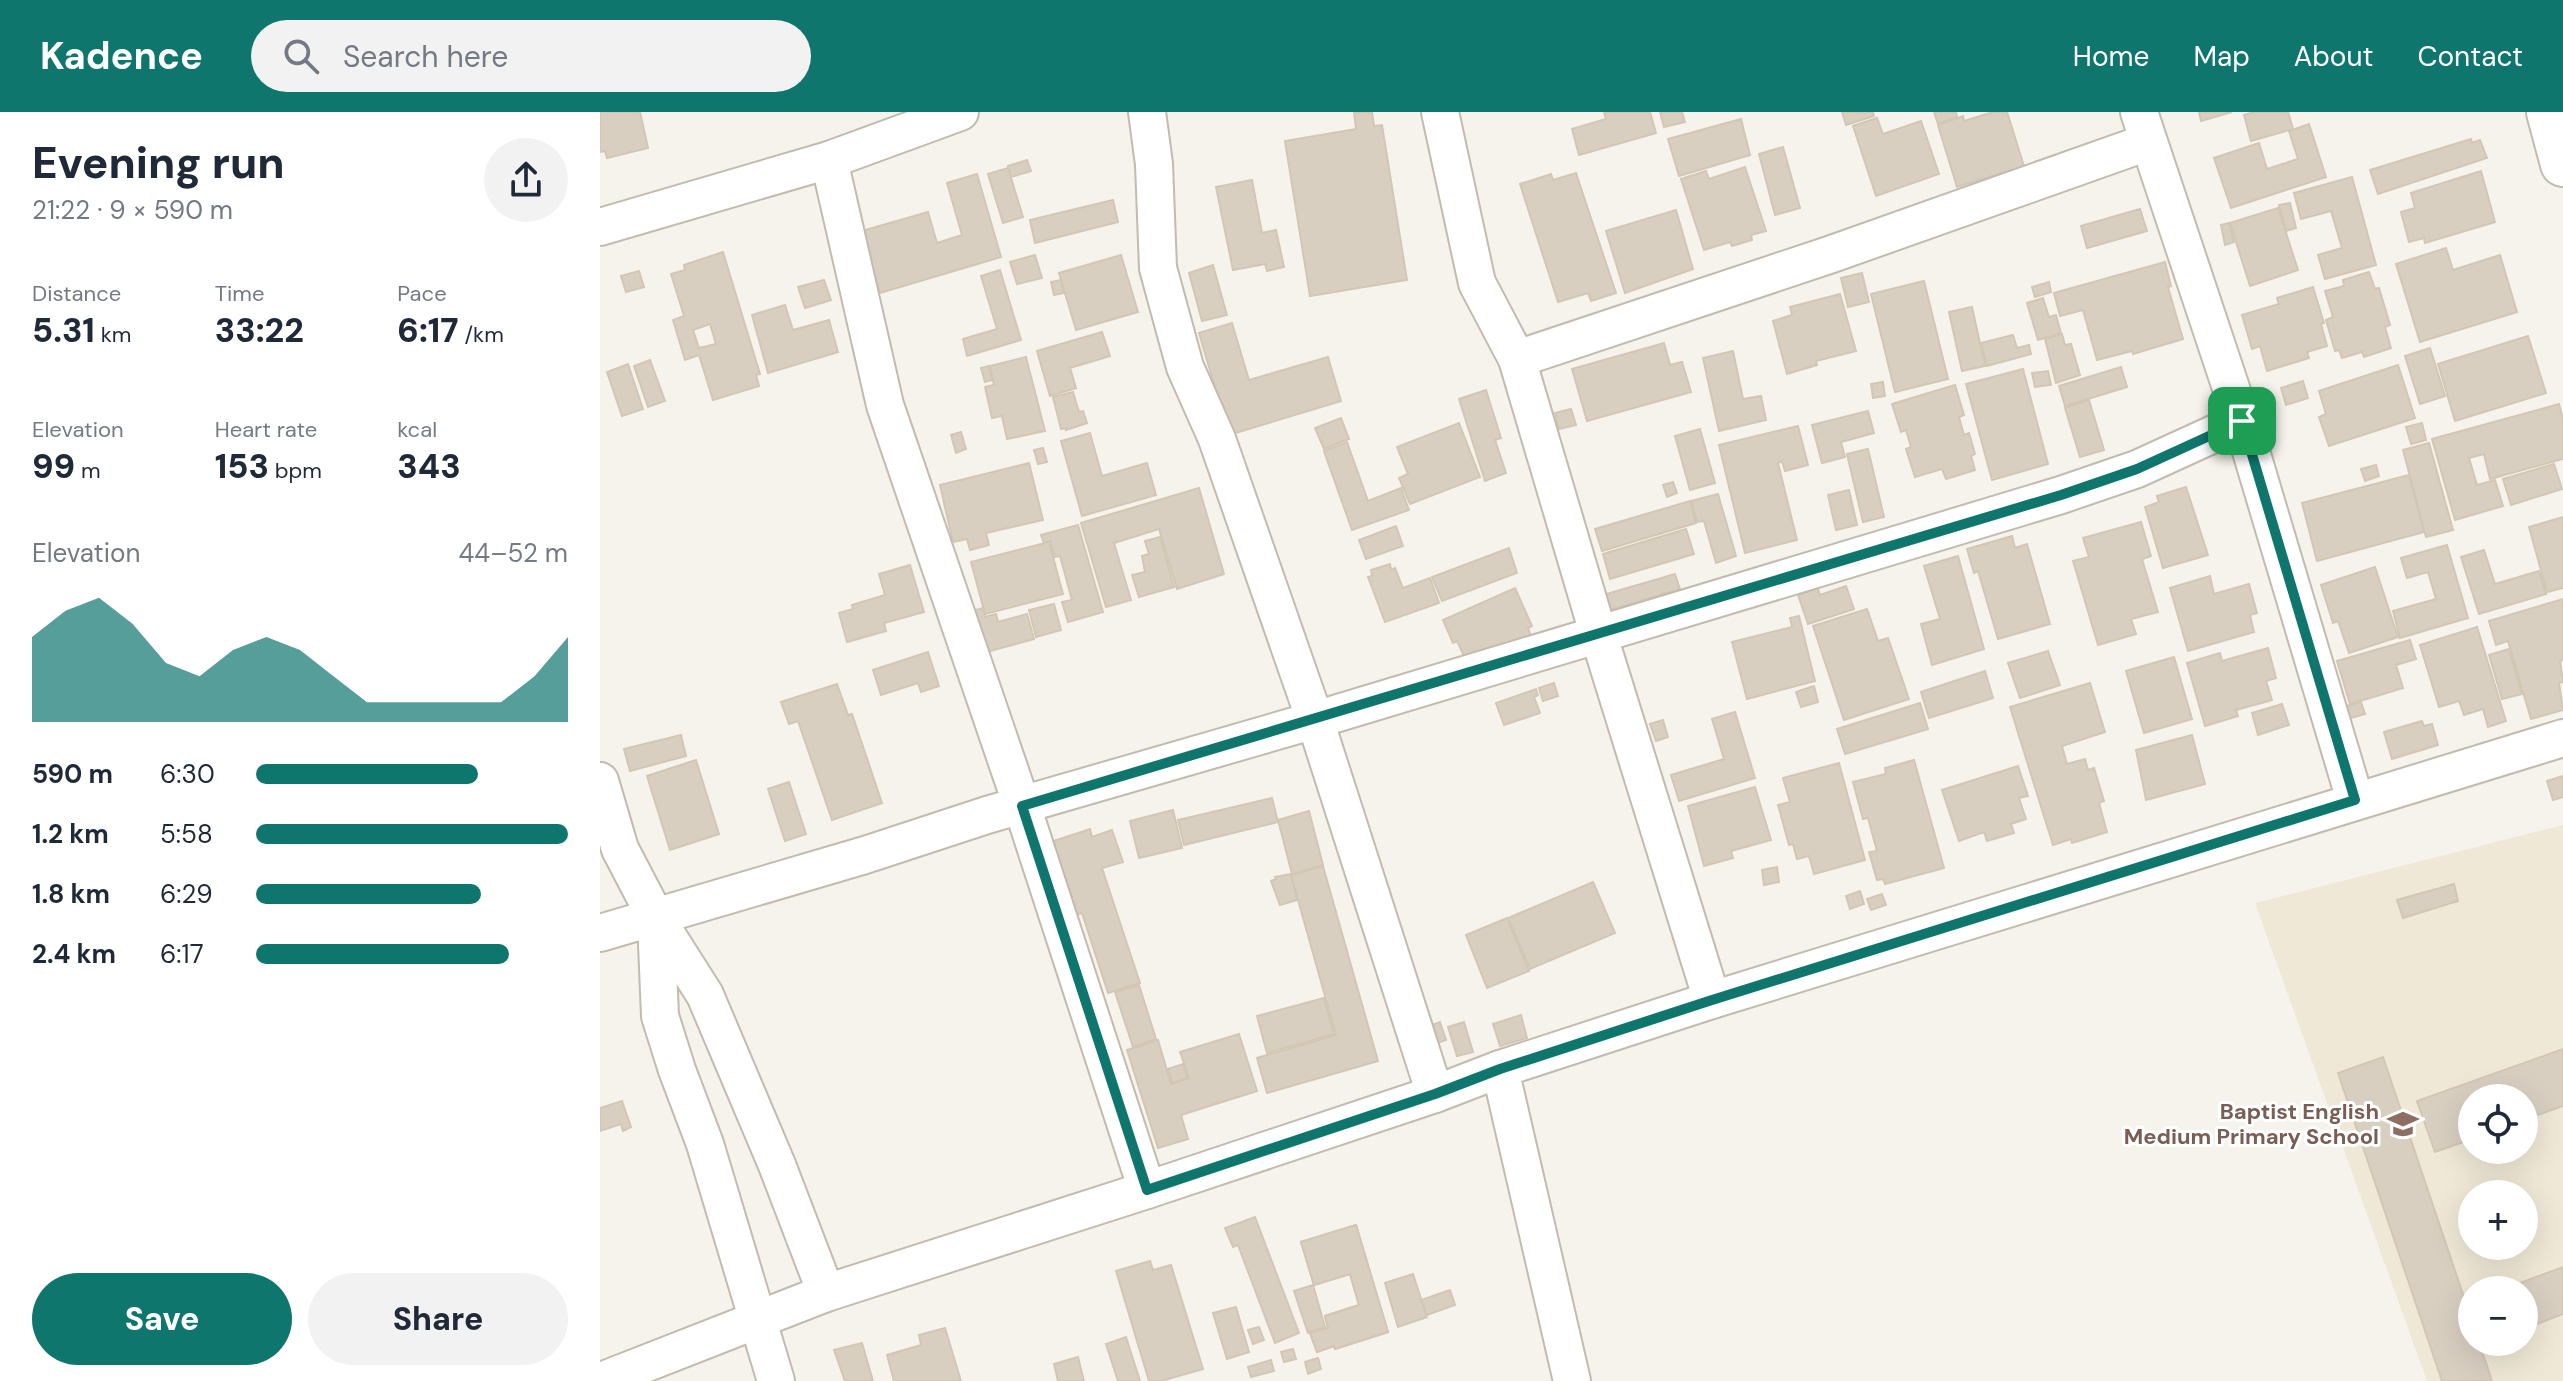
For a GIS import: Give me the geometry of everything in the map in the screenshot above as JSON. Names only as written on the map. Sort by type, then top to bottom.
[{"type":"street","points":[[600,227],[829,160],[960,112]]},
{"type":"street","points":[[1147,112],[1154,164],[1158,268],[1185,367],[1217,439],[1315,720],[1435,1094]]},
{"type":"street","points":[[1440,112],[1477,283],[1517,359],[1712,1000]]},
{"type":"street","points":[[2549,112],[2563,164]]},
{"type":"street","points":[[1517,359],[1829,255],[2144,127],[2242,421],[2355,800]]},
{"type":"street","points":[[829,160],[885,405],[1022,806],[1147,1190]]},
{"type":"street","points":[[600,933],[2061,495],[2137,469],[2242,421]]},
{"type":"street","points":[[601,1381],[826,1293],[1147,1190],[1435,1094],[1500,1069],[1712,1000],[2563,738]]},
{"type":"street","points":[[600,781],[620,849],[656,918],[705,995],[777,1165],[826,1293]]},
{"type":"street","points":[[656,918],[660,1016],[705,1144],[776,1381]]},
{"type":"street","points":[[1500,1069],[1572,1381]]},
{"type":"shaded area","name":"Baptist English Medium Primary School","points":[[2563,825],[2563,1381],[2427,1381],[2255,903]]},
{"type":"building","points":[[600,112],[640,112],[648,148],[607,158],[605,151],[600,152]]},
{"type":"building","points":[[1354,112],[1372,112],[1374,126],[1382,125],[1407,280],[1310,296],[1285,141],[1356,129]]},
{"type":"building","points":[[1604,112],[1650,112],[1656,133],[1579,155],[1572,129],[1606,119]]},
{"type":"building","points":[[1660,112],[1682,112],[1685,122],[1664,127]]},
{"type":"building","points":[[1842,112],[1873,112],[1874,116],[1846,125]]},
{"type":"building","points":[[1934,112],[1956,112],[1957,117],[1938,124]]},
{"type":"building","points":[[1993,112],[2007,112],[2024,166],[1957,187],[1938,125],[1963,116],[1964,121]]},
{"type":"building","points":[[2199,112],[2232,112],[2201,121]]},
{"type":"building","points":[[2288,112],[2293,129],[2251,141],[2244,115]]},
{"type":"building","points":[[1877,118],[1883,134],[1921,121],[1939,174],[1876,196],[1853,126]]},
{"type":"building","points":[[1741,119],[1750,155],[1679,176],[1668,139]]},
{"type":"building","points":[[2309,124],[2326,177],[2231,208],[2214,158],[2259,143],[2267,169],[2298,159],[2289,131]]},
{"type":"building","points":[[2471,139],[2472,143],[2480,140],[2487,158],[2378,194],[2370,170]]},
{"type":"building","points":[[1783,147],[1800,208],[1775,215],[1759,154]]},
{"type":"building","points":[[1027,160],[1031,171],[1011,177],[1008,166]]},
{"type":"building","points":[[1745,167],[1766,231],[1751,235],[1752,240],[1732,246],[1730,242],[1704,250],[1681,179],[1706,171],[1709,179]]},
{"type":"building","points":[[1008,168],[1023,217],[1003,223],[988,174]]},
{"type":"building","points":[[2481,171],[2495,222],[2425,243],[2424,238],[2409,242],[2401,212],[2415,208],[2411,193]]},
{"type":"building","points":[[1576,173],[1616,293],[1591,301],[1588,293],[1558,302],[1520,184],[1551,174],[1553,180]]},
{"type":"building","points":[[977,174],[1001,257],[880,293],[862,231],[928,212],[937,243],[962,235],[947,183]]},
{"type":"building","points":[[2352,177],[2376,265],[2325,279],[2318,255],[2342,248],[2331,211],[2301,219],[2294,193]]},
{"type":"building","points":[[1252,180],[1262,233],[1276,230],[1284,267],[1267,271],[1265,264],[1233,270],[1216,187]]},
{"type":"building","points":[[1113,200],[1118,222],[1035,243],[1030,220]]},
{"type":"building","points":[[2290,203],[2296,228],[2286,231],[2279,205]]},
{"type":"building","points":[[2278,208],[2298,270],[2250,286],[2230,223]]},
{"type":"building","points":[[2140,209],[2147,231],[2087,248],[2081,226]]},
{"type":"building","points":[[1676,210],[1693,269],[1625,293],[1606,231]]},
{"type":"building","points":[[2229,223],[2234,242],[2225,245],[2221,225]]},
{"type":"building","points":[[2446,248],[2453,270],[2500,255],[2517,312],[2420,342],[2396,264]]},
{"type":"building","points":[[723,252],[760,374],[756,375],[759,386],[713,400],[699,355],[685,360],[673,320],[684,316],[671,274],[685,270],[684,265]],"holes":[[[710,324],[716,344],[699,348],[693,330]]]},
{"type":"building","points":[[1035,255],[1042,278],[1017,284],[1010,262]]},
{"type":"building","points":[[1121,255],[1138,312],[1076,330],[1059,273]]},
{"type":"building","points":[[2165,262],[2171,286],[2168,287],[2183,339],[2133,354],[2132,351],[2097,360],[2083,310],[2060,316],[2054,293]]},
{"type":"building","points":[[1213,265],[1227,315],[1202,321],[1189,273]]},
{"type":"building","points":[[1000,270],[1021,340],[967,356],[963,339],[997,329],[981,276]]},
{"type":"building","points":[[639,271],[644,287],[626,292],[621,276]]},
{"type":"building","points":[[2369,272],[2375,289],[2379,288],[2390,325],[2385,327],[2391,348],[2364,357],[2362,352],[2342,358],[2339,350],[2335,351],[2326,320],[2333,317],[2325,291],[2344,286],[2343,280]]},
{"type":"building","points":[[1862,273],[1869,302],[1848,307],[1841,278]]},
{"type":"building","points":[[824,280],[831,300],[805,308],[798,287]]},
{"type":"building","points":[[1061,280],[1064,293],[1054,295],[1051,282]]},
{"type":"building","points":[[1924,281],[1948,379],[1895,392],[1871,294]]},
{"type":"building","points":[[2049,282],[2051,292],[2035,297],[2032,287]]},
{"type":"building","points":[[2313,287],[2327,346],[2307,352],[2309,358],[2267,371],[2260,346],[2252,349],[2242,315],[2279,304],[2277,298]]},
{"type":"building","points":[[1840,294],[1856,351],[1816,361],[1817,365],[1787,374],[1773,321],[1792,315],[1790,307]]},
{"type":"building","points":[[2043,298],[2049,317],[2056,315],[2061,333],[2038,340],[2027,303]]},
{"type":"building","points":[[785,305],[793,330],[829,320],[838,352],[768,373],[752,315]]},
{"type":"building","points":[[1972,307],[1985,366],[1962,371],[1949,312]]},
{"type":"building","points":[[1232,323],[1249,380],[1328,357],[1341,401],[1229,435],[1199,333]]},
{"type":"building","points":[[1102,332],[1110,356],[1070,368],[1076,388],[1050,396],[1037,351]]},
{"type":"building","points":[[2062,334],[2065,345],[2071,344],[2080,375],[2056,383],[2045,339]]},
{"type":"building","points":[[2013,335],[2017,348],[2029,345],[2031,354],[1987,366],[1981,343]]},
{"type":"building","points":[[2528,336],[2546,393],[2455,421],[2438,364]]},
{"type":"building","points":[[1664,343],[1670,365],[1682,362],[1691,392],[1587,421],[1572,369]]},
{"type":"building","points":[[2430,348],[2445,396],[2420,404],[2405,356]]},
{"type":"building","points":[[1733,351],[1743,399],[1761,396],[1766,420],[1719,431],[1703,358]]},
{"type":"building","points":[[1026,357],[1045,431],[1007,439],[1002,416],[992,418],[985,387],[994,385],[990,366]]},
{"type":"building","points":[[650,360],[665,401],[648,407],[634,366]]},
{"type":"building","points":[[628,364],[643,409],[622,416],[607,372]]},
{"type":"building","points":[[2398,365],[2415,418],[2329,446],[2319,417],[2326,414],[2319,391]]},
{"type":"building","points":[[989,366],[992,380],[985,382],[981,368]]},
{"type":"building","points":[[2121,367],[2127,387],[2065,406],[2059,386]]},
{"type":"building","points":[[2023,369],[2048,464],[1992,480],[1966,384]]},
{"type":"building","points":[[2048,371],[2051,385],[2035,387],[2032,373]]},
{"type":"building","points":[[2303,381],[2308,398],[2286,405],[2281,388]]},
{"type":"building","points":[[1883,382],[1885,396],[1873,398],[1871,384]]},
{"type":"building","points":[[1955,385],[1964,415],[1959,417],[1964,435],[1969,433],[1975,454],[1971,456],[1975,470],[1946,479],[1942,469],[1915,477],[1906,449],[1911,447],[1906,430],[1901,432],[1892,404]]},
{"type":"building","points":[[1486,390],[1501,438],[1495,440],[1506,473],[1485,481],[1459,399]]},
{"type":"building","points":[[1073,392],[1079,412],[1083,411],[1087,423],[1061,429],[1053,397]]},
{"type":"building","points":[[2089,400],[2104,450],[2080,457],[2065,408]]},
{"type":"building","points":[[2559,404],[2563,419],[2563,459],[2490,479],[2484,454],[2469,458],[2477,485],[2495,480],[2503,506],[2455,520],[2432,439]]},
{"type":"building","points":[[1571,409],[1576,425],[1559,429],[1555,413]]},
{"type":"building","points":[[1868,411],[1874,433],[1841,442],[1845,457],[1822,463],[1812,425]]},
{"type":"building","points":[[1341,418],[1349,439],[1324,449],[1315,428]]},
{"type":"building","points":[[1459,423],[1480,477],[1410,504],[1399,478],[1408,474],[1397,447]]},
{"type":"building","points":[[2422,423],[2426,440],[2411,444],[2406,427]]},
{"type":"building","points":[[1798,426],[1808,465],[1785,471],[1782,461],[1778,463],[1797,540],[1745,553],[1719,445]]},
{"type":"building","points":[[1700,429],[1715,483],[1690,490],[1675,436]]},
{"type":"building","points":[[961,432],[966,449],[956,453],[951,435]]},
{"type":"building","points":[[1090,433],[1102,476],[1147,463],[1156,495],[1082,516],[1061,441]]},
{"type":"building","points":[[1347,442],[1368,501],[1401,488],[1409,510],[1352,530],[1324,451]]},
{"type":"building","points":[[2429,443],[2453,530],[2426,537],[2403,450]]},
{"type":"building","points":[[1043,448],[1047,462],[1038,464],[1034,450]]},
{"type":"building","points":[[1868,449],[1884,517],[1863,522],[1847,454]]},
{"type":"building","points":[[1029,463],[1043,520],[986,533],[989,545],[970,550],[967,539],[953,542],[940,485]]},
{"type":"building","points":[[2554,464],[2562,489],[2511,505],[2503,479]]},
{"type":"building","points":[[2376,465],[2379,476],[2365,481],[2361,469]]},
{"type":"building","points":[[2409,475],[2424,532],[2317,561],[2302,503]]},
{"type":"building","points":[[1673,482],[1677,493],[1667,497],[1663,485]]},
{"type":"building","points":[[2186,487],[2208,555],[2163,568],[2145,507],[2159,502],[2157,496]]},
{"type":"building","points":[[1199,488],[1224,574],[1177,589],[1159,529],[1114,543],[1131,600],[1106,607],[1081,523]]},
{"type":"building","points":[[1849,490],[1857,525],[1836,530],[1828,495]]},
{"type":"building","points":[[1718,494],[1736,556],[1716,563],[1704,521],[1697,522],[1691,501]]},
{"type":"building","points":[[1690,501],[1696,523],[1602,551],[1595,529]]},
{"type":"building","points":[[2563,517],[2563,588],[2547,592],[2529,527]]},
{"type":"building","points":[[2141,522],[2151,556],[2142,559],[2158,612],[2131,619],[2136,634],[2098,645],[2073,561],[2089,557],[2083,538]]},
{"type":"building","points":[[1078,525],[1103,612],[1068,622],[1062,602],[1072,600],[1060,556],[1055,557],[1050,541],[1044,543],[1041,535]]},
{"type":"building","points":[[1396,526],[1403,546],[1366,559],[1359,540]]},
{"type":"building","points":[[1686,529],[1694,554],[1610,579],[1603,554]]},
{"type":"building","points":[[2012,536],[2015,548],[2027,544],[2050,624],[1998,639],[1978,571],[1974,573],[1967,549]]},
{"type":"building","points":[[1160,537],[1174,587],[1139,597],[1132,575],[1145,572],[1142,556],[1149,554],[1145,541]]},
{"type":"building","points":[[1049,542],[1063,594],[985,614],[971,562]]},
{"type":"building","points":[[2447,545],[2468,618],[2400,638],[2393,611],[2436,599],[2428,572],[2407,578],[2401,558]]},
{"type":"building","points":[[1509,548],[1517,573],[1442,601],[1432,577]]},
{"type":"building","points":[[2484,550],[2495,584],[2539,571],[2546,594],[2479,614],[2461,557]]},
{"type":"building","points":[[1958,556],[1984,649],[1932,665],[1921,624],[1940,619],[1924,566]]},
{"type":"building","points":[[1390,564],[1391,570],[1395,568],[1403,588],[1430,578],[1439,603],[1385,622],[1368,577],[1372,576],[1371,570]]},
{"type":"building","points":[[910,565],[924,612],[884,623],[886,631],[847,642],[839,613],[853,609],[852,605],[885,595],[879,574]]},
{"type":"building","points":[[2375,567],[2398,637],[2349,653],[2338,621],[2333,623],[2321,585]]},
{"type":"building","points":[[1675,574],[1680,589],[1598,614],[1593,598]]},
{"type":"building","points":[[2210,576],[2214,594],[2249,584],[2257,613],[2250,615],[2254,632],[2188,651],[2170,588]]},
{"type":"building","points":[[1846,586],[1854,609],[1808,624],[1798,595],[1818,589],[1820,595]]},
{"type":"building","points":[[1515,588],[1532,626],[1528,628],[1532,639],[1469,667],[1443,620]]},
{"type":"building","points":[[2563,599],[2563,660],[2560,661],[2563,682],[2559,683],[2563,710],[2531,719],[2508,641],[2496,645],[2489,621]]},
{"type":"building","points":[[1054,604],[1061,630],[1036,637],[1029,610]]},
{"type":"building","points":[[983,608],[985,617],[996,614],[998,622],[1027,614],[1034,639],[983,653],[972,611]]},
{"type":"building","points":[[1867,609],[1878,641],[1888,638],[1909,699],[1844,720],[1813,626]]},
{"type":"building","points":[[1799,616],[1815,681],[1747,699],[1732,642],[1792,627],[1790,618]]},
{"type":"building","points":[[2477,627],[2506,721],[2488,727],[2483,709],[2464,715],[2459,701],[2439,707],[2420,645]]},
{"type":"building","points":[[2410,640],[2416,659],[2396,665],[2403,688],[2350,704],[2337,661]]},
{"type":"building","points":[[2268,648],[2276,678],[2266,681],[2272,700],[2236,710],[2238,716],[2205,726],[2187,663],[2220,653],[2222,661]]},
{"type":"building","points":[[2509,649],[2522,694],[2502,699],[2489,655]]},
{"type":"building","points":[[2048,651],[2060,685],[2020,698],[2008,663]]},
{"type":"building","points":[[928,652],[939,686],[921,692],[918,683],[881,695],[873,670]]},
{"type":"building","points":[[2174,657],[2192,719],[2144,733],[2126,671]]},
{"type":"building","points":[[1985,671],[1993,698],[1929,718],[1921,692]]},
{"type":"building","points":[[1554,683],[1558,696],[1543,701],[1539,688]]},
{"type":"building","points":[[2090,683],[2105,732],[2062,746],[2067,764],[2085,759],[2088,770],[2094,768],[2104,801],[2099,803],[2107,832],[2072,843],[2071,839],[2053,845],[2010,707]]},
{"type":"building","points":[[837,684],[848,715],[852,714],[882,803],[832,820],[798,721],[789,724],[781,702]]},
{"type":"building","points":[[1814,686],[1818,702],[1801,707],[1796,692]]},
{"type":"building","points":[[1536,689],[1538,695],[1534,697],[1540,713],[1504,725],[1496,703]]},
{"type":"building","points":[[2361,702],[2365,714],[2347,719],[2343,707]]},
{"type":"building","points":[[1920,703],[1928,729],[1845,754],[1837,729]]},
{"type":"building","points":[[2282,704],[2289,725],[2258,735],[2252,713]]},
{"type":"building","points":[[1735,712],[1755,778],[1679,801],[1671,775],[1724,759],[1712,719]]},
{"type":"building","points":[[1663,720],[1668,737],[1656,741],[1650,724]]},
{"type":"building","points":[[2422,721],[2424,726],[2432,724],[2438,745],[2392,759],[2384,732]]},
{"type":"building","points":[[681,735],[686,756],[630,771],[624,749]]},
{"type":"building","points":[[2192,735],[2205,784],[2146,800],[2136,750]]},
{"type":"building","points":[[696,760],[719,834],[670,850],[647,776]]},
{"type":"building","points":[[1914,760],[1944,868],[1885,884],[1883,879],[1877,880],[1869,852],[1877,851],[1868,818],[1863,819],[1853,782],[1886,774],[1885,768]]},
{"type":"building","points":[[1839,763],[1865,860],[1814,874],[1809,856],[1797,859],[1793,844],[1789,845],[1778,805],[1790,802],[1783,778]]},
{"type":"building","points":[[2018,766],[2028,796],[2019,798],[2026,819],[2011,824],[2014,833],[1987,841],[1984,832],[1959,841],[1942,790]]},
{"type":"building","points":[[2563,776],[2563,797],[2553,800],[2547,781]]},
{"type":"building","points":[[789,782],[806,834],[785,841],[768,789]]},
{"type":"building","points":[[1755,787],[1771,840],[1731,851],[1733,858],[1704,866],[1688,806]]},
{"type":"building","points":[[1272,798],[1278,822],[1184,845],[1178,820]]},
{"type":"building","points":[[1173,810],[1182,848],[1139,858],[1130,821]]},
{"type":"building","points":[[1309,811],[1323,865],[1292,874],[1278,820]]},
{"type":"building","points":[[1090,829],[1092,837],[1112,830],[1123,862],[1102,868],[1140,983],[1108,993],[1082,913],[1076,915],[1051,842]]},
{"type":"building","points":[[1323,866],[1378,1061],[1267,1093],[1257,1058],[1336,1035],[1291,875]]},
{"type":"building","points":[[1777,867],[1779,882],[1764,885],[1762,870]]},
{"type":"building","points":[[1291,874],[1297,900],[1280,905],[1271,881],[1275,877]]},
{"type":"building","points":[[1593,882],[1615,933],[1530,969],[1508,918]]},
{"type":"building","points":[[2454,884],[2458,901],[2403,918],[2397,900]]},
{"type":"building","points":[[1860,891],[1864,904],[1850,909],[1846,896]]},
{"type":"building","points":[[1882,894],[1886,905],[1871,910],[1867,899]]},
{"type":"building","points":[[1507,918],[1529,971],[1487,988],[1466,935]]},
{"type":"building","points":[[1139,985],[1156,1039],[1133,1047],[1115,992]]},
{"type":"building","points":[[1324,998],[1334,1034],[1267,1053],[1257,1016]]},
{"type":"building","points":[[1521,1015],[1527,1038],[1500,1046],[1493,1024]]},
{"type":"building","points":[[1440,1022],[1446,1040],[1432,1045],[1427,1027]]},
{"type":"building","points":[[1464,1022],[1473,1052],[1457,1056],[1448,1027]]},
{"type":"building","points":[[1239,1034],[1257,1091],[1181,1115],[1188,1139],[1158,1148],[1127,1050],[1158,1040],[1171,1084],[1189,1078],[1180,1052]]},
{"type":"building","points":[[2563,1049],[2563,1106],[2538,1115],[2538,1084],[2465,1084]]},
{"type":"building","points":[[2383,1057],[2458,1279],[2458,1356],[2484,1356],[2492,1381],[2442,1381],[2338,1073]]},
{"type":"building","points":[[1183,1064],[1187,1078],[1172,1083],[1168,1069]]},
{"type":"building","points":[[2458,1086],[2458,1144],[2435,1152],[2417,1101]]},
{"type":"building","points":[[622,1101],[631,1127],[623,1131],[621,1124],[600,1131],[600,1108]]},
{"type":"building","points":[[1255,1217],[1299,1333],[1275,1343],[1238,1245],[1233,1247],[1225,1228]]},
{"type":"building","points":[[1356,1225],[1388,1332],[1317,1352],[1310,1333],[1328,1328],[1325,1316],[1359,1305],[1350,1274],[1314,1285],[1301,1242]]},
{"type":"building","points":[[1356,1225],[1388,1332],[1317,1352],[1310,1333],[1328,1328],[1325,1316],[1359,1305],[1350,1274],[1314,1285],[1301,1242]]},
{"type":"building","points":[[1150,1261],[1153,1270],[1171,1265],[1203,1369],[1161,1381],[1149,1381],[1116,1271]]},
{"type":"building","points":[[2563,1267],[2563,1314],[2538,1324],[2538,1276]]},
{"type":"building","points":[[1413,1274],[1427,1317],[1398,1327],[1385,1283]]},
{"type":"building","points":[[1313,1285],[1325,1327],[1308,1333],[1294,1291]]},
{"type":"building","points":[[1450,1290],[1455,1305],[1427,1315],[1421,1300]]},
{"type":"building","points":[[1236,1307],[1249,1352],[1227,1359],[1213,1313]]},
{"type":"building","points":[[1259,1327],[1264,1340],[1253,1344],[1248,1330]]},
{"type":"building","points":[[945,1328],[961,1381],[894,1381],[887,1355],[921,1345],[919,1335]]},
{"type":"building","points":[[1126,1337],[1140,1381],[1118,1381],[1106,1344]]},
{"type":"building","points":[[862,1343],[873,1381],[845,1381],[834,1350]]},
{"type":"building","points":[[1293,1349],[1296,1359],[1284,1362],[1281,1352]]},
{"type":"building","points":[[1078,1357],[1084,1381],[1058,1381],[1054,1364]]},
{"type":"building","points":[[1318,1358],[1321,1369],[1308,1374],[1305,1362]]},
{"type":"building","points":[[1271,1360],[1274,1371],[1251,1377],[1248,1367]]},
{"type":"place","name":"Baptist English Medium Primary School","points":[[2403,1124]]},
{"type":"route","points":[[2242,421],[2355,800],[1712,1000],[1147,1190],[1022,806],[2061,495],[2137,469],[2242,421]]}]
